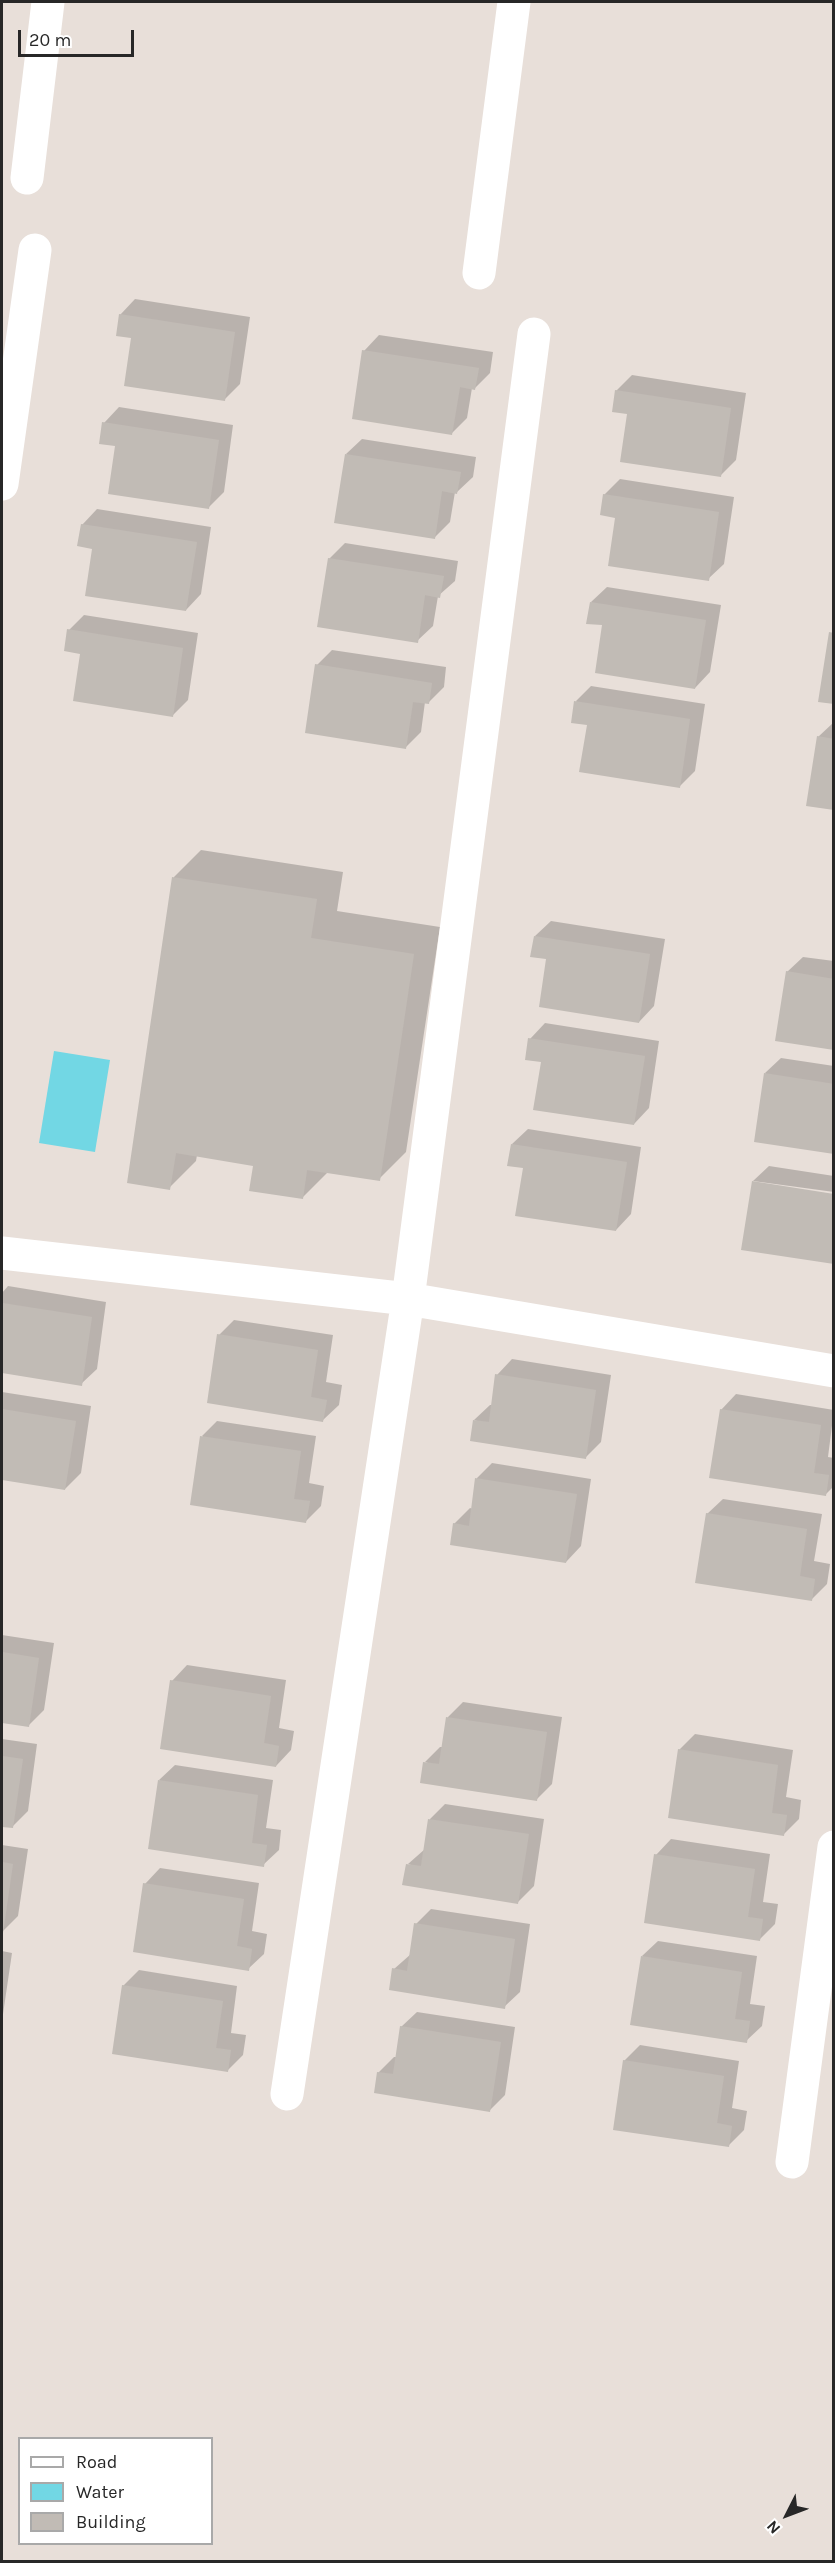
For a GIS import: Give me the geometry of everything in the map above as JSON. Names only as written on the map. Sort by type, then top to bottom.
[{"type":"street","points":[[27,178],[48,2]]},
{"type":"street","points":[[479,273],[514,2]]},
{"type":"street","points":[[2,484],[35,250]]},
{"type":"street","points":[[287,2094],[408,1299],[534,334]]},
{"type":"street","points":[[2,1253],[408,1299],[834,1371]]},
{"type":"street","points":[[792,2162],[834,1847]]},
{"type":"water","points":[[54,1051],[110,1060],[95,1152],[39,1143]]},
{"type":"building","points":[[119,314],[235,332],[225,401],[124,386],[131,338],[116,336]]},
{"type":"building","points":[[362,350],[479,368],[475,390],[460,387],[452,435],[352,419]]},
{"type":"building","points":[[615,390],[731,408],[721,477],[620,462],[627,414],[612,412]]},
{"type":"building","points":[[102,422],[219,440],[209,509],[108,494],[115,446],[99,444]]},
{"type":"building","points":[[345,454],[461,472],[457,494],[442,491],[435,539],[334,523]]},
{"type":"building","points":[[603,494],[719,512],[709,581],[608,566],[615,518],[600,515]]},
{"type":"building","points":[[81,524],[197,542],[186,611],[85,596],[92,549],[77,546]]},
{"type":"building","points":[[328,558],[444,576],[440,598],[425,595],[418,643],[317,627]]},
{"type":"building","points":[[590,602],[706,620],[695,689],[595,673],[602,625],[586,624]]},
{"type":"building","points":[[67,629],[183,648],[173,717],[73,701],[80,654],[64,651]]},
{"type":"building","points":[[829,632],[834,633],[834,704],[818,702]]},
{"type":"building","points":[[315,664],[432,683],[429,704],[413,702],[406,749],[305,733]]},
{"type":"building","points":[[574,701],[690,719],[680,788],[579,772],[587,725],[571,723]]},
{"type":"building","points":[[817,736],[834,739],[834,810],[806,806]]},
{"type":"building","points":[[172,877],[317,899],[311,938],[414,954],[380,1181],[307,1170],[303,1199],[249,1191],[253,1166],[176,1153],[170,1190],[127,1183]]},
{"type":"building","points":[[534,936],[650,954],[639,1023],[539,1007],[546,959],[530,957]]},
{"type":"building","points":[[786,971],[834,979],[834,1050],[775,1041]]},
{"type":"building","points":[[528,1038],[645,1056],[634,1125],[533,1110],[541,1062],[525,1060]]},
{"type":"building","points":[[764,1073],[834,1084],[834,1154],[754,1142]]},
{"type":"building","points":[[511,1144],[627,1162],[616,1231],[515,1216],[523,1168],[507,1166]]},
{"type":"building","points":[[752,1181],[834,1194],[834,1264],[741,1250]]},
{"type":"building","points":[[2,1303],[92,1317],[82,1386],[2,1373]]},
{"type":"building","points":[[217,1334],[318,1350],[311,1397],[327,1400],[323,1422],[207,1403]]},
{"type":"building","points":[[495,1374],[596,1390],[586,1459],[470,1441],[473,1420],[489,1422]]},
{"type":"building","points":[[2,1409],[76,1421],[65,1490],[2,1480]]},
{"type":"building","points":[[720,1409],[821,1425],[814,1473],[829,1475],[826,1496],[709,1478]]},
{"type":"building","points":[[200,1436],[301,1451],[294,1499],[310,1501],[306,1523],[190,1505]]},
{"type":"building","points":[[475,1478],[577,1494],[566,1563],[450,1545],[453,1523],[469,1526]]},
{"type":"building","points":[[706,1513],[807,1529],[800,1576],[815,1579],[812,1601],[695,1583]]},
{"type":"building","points":[[2,1652],[39,1658],[29,1727],[2,1723]]},
{"type":"building","points":[[170,1680],[271,1696],[264,1743],[279,1746],[276,1767],[160,1749]]},
{"type":"building","points":[[446,1717],[547,1732],[537,1801],[420,1783],[423,1762],[439,1764]]},
{"type":"building","points":[[678,1749],[778,1765],[772,1813],[787,1815],[784,1836],[668,1818]]},
{"type":"building","points":[[2,1756],[23,1759],[13,1828],[2,1827]]},
{"type":"building","points":[[158,1780],[258,1795],[252,1843],[267,1845],[264,1867],[148,1849]]},
{"type":"building","points":[[428,1819],[529,1834],[518,1904],[402,1885],[406,1864],[421,1866]]},
{"type":"building","points":[[654,1854],[755,1869],[748,1917],[763,1919],[760,1941],[644,1923]]},
{"type":"building","points":[[2,1862],[13,1864],[3,1933],[2,1933]]},
{"type":"building","points":[[143,1883],[244,1899],[237,1946],[252,1949],[249,1971],[133,1952]]},
{"type":"building","points":[[414,1923],[515,1939],[505,2009],[389,1990],[392,1968],[407,1971]]},
{"type":"building","points":[[641,1956],[742,1972],[735,2019],[750,2021],[747,2043],[630,2025]]},
{"type":"building","points":[[122,1985],[223,2001],[216,2048],[231,2050],[228,2072],[112,2054]]},
{"type":"building","points":[[400,2026],[501,2042],[490,2112],[374,2093],[377,2072],[393,2074]]},
{"type":"building","points":[[623,2060],[724,2076],[717,2123],[732,2126],[729,2147],[613,2130]]}]
